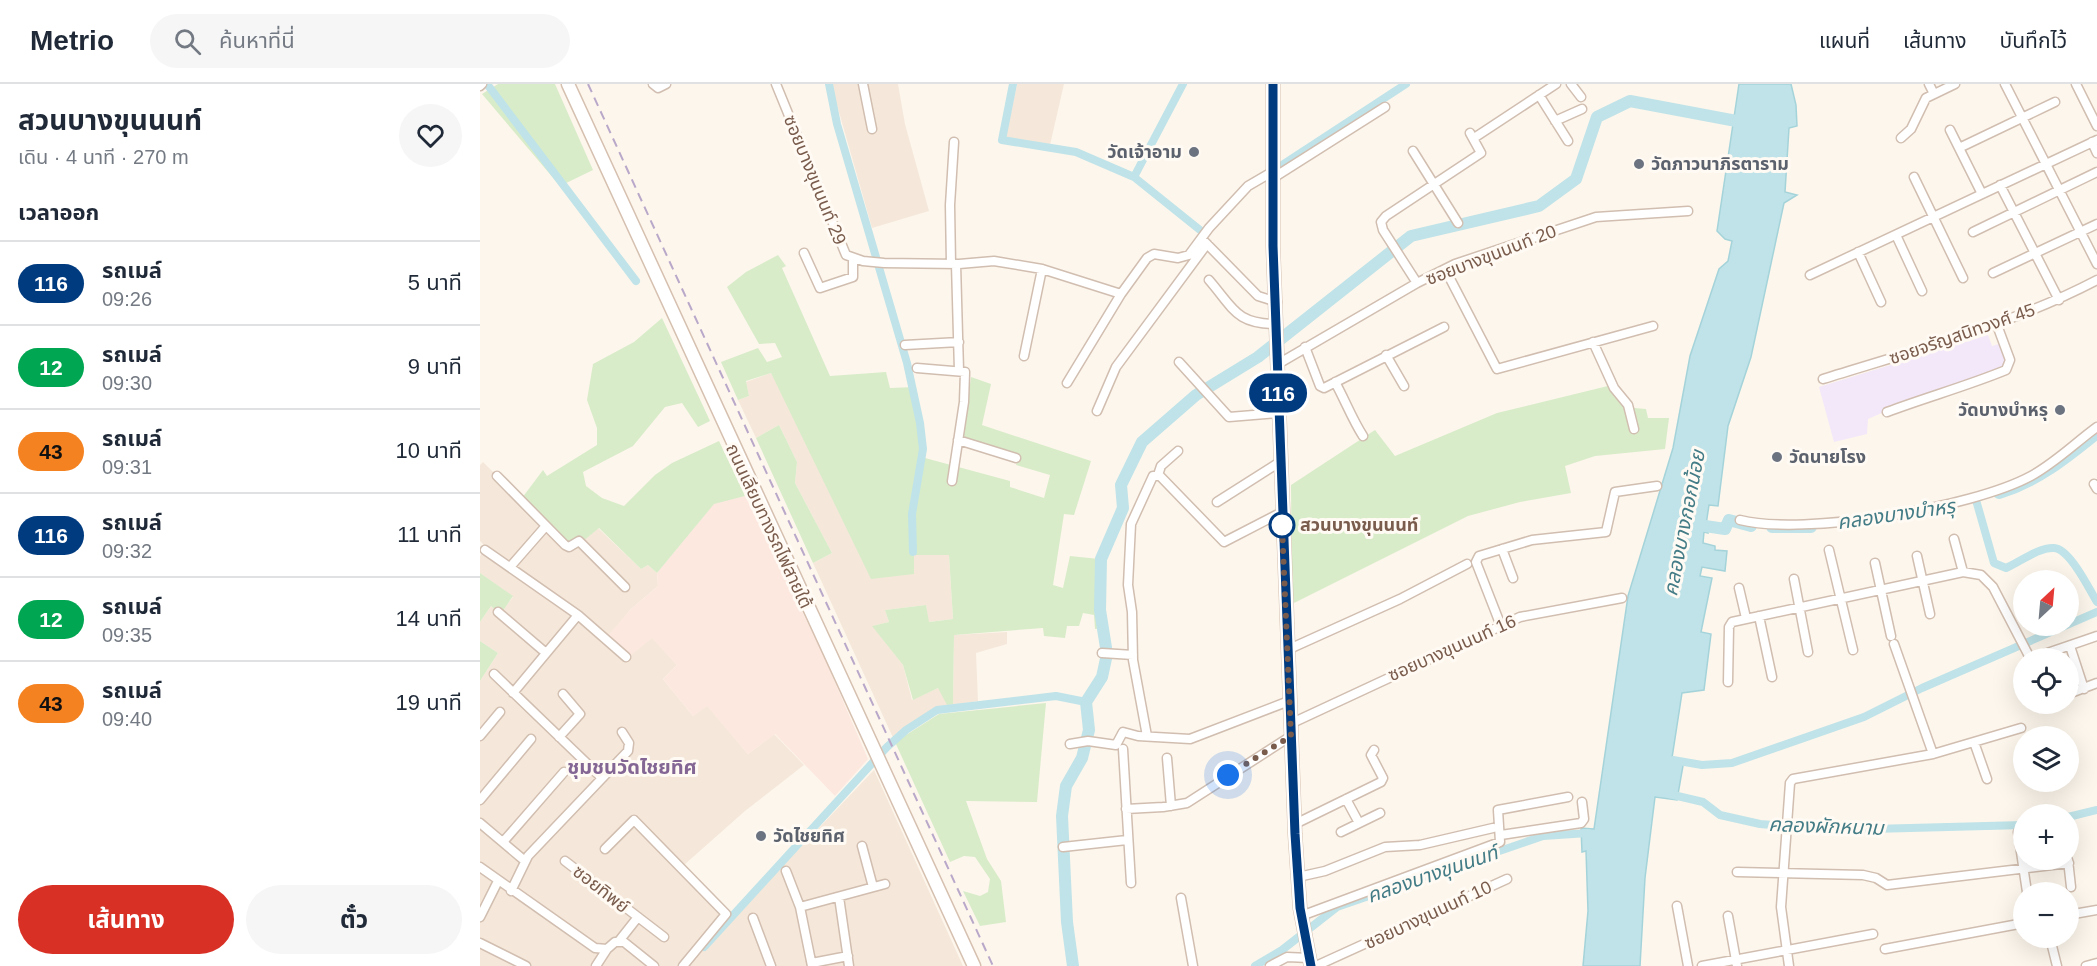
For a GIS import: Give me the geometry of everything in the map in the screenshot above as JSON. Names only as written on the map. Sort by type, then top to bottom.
[{"type":"main road","name":"ถนนเลียบทางรถไฟสายใต้","points":[[568,84],[868,741],[974,966]]},
{"type":"main road","points":[[1273,84],[1280,462],[1289,701],[1298,877],[1302,922],[1312,963]]},
{"type":"street","points":[[653,84],[658,88],[666,84]]},
{"type":"street","name":"ซอยบางขุนนนท์ 29","points":[[776,84],[846,255],[853,259],[884,263],[954,264],[994,261],[1042,269],[1121,294]]},
{"type":"street","points":[[863,84],[872,129]]},
{"type":"street","points":[[1417,283],[1383,230],[1381,222],[1386,216],[1481,153],[1472,135],[1556,84]]},
{"type":"street","points":[[1570,84],[1581,97]]},
{"type":"street","points":[[1929,84],[1934,94]]},
{"type":"street","points":[[1901,138],[1911,129],[1923,101],[1955,84]]},
{"type":"street","points":[[2005,84],[2097,264]]},
{"type":"street","points":[[2076,84],[2097,126]]},
{"type":"street","points":[[1539,94],[1568,141]]},
{"type":"street","points":[[1959,148],[2055,102]]},
{"type":"street","points":[[1067,383],[1121,294],[1150,255],[1183,258],[1189,255],[1248,186],[1273,175],[1384,107]]},
{"type":"street","points":[[1555,121],[1582,109]]},
{"type":"street","points":[[1950,130],[1982,194]]},
{"type":"street","points":[[1810,275],[2094,141],[2097,153]]},
{"type":"street","points":[[952,481],[958,440],[962,371],[950,205],[954,142]]},
{"type":"street","points":[[1413,151],[1458,223]]},
{"type":"street","points":[[1973,232],[2097,172]]},
{"type":"street","points":[[1914,177],[1963,278]]},
{"type":"street","points":[[2000,185],[2059,300]]},
{"type":"street","name":"ซอยบางขุนนนท์ 20","points":[[1278,364],[1445,269],[1596,217],[1689,211]]},
{"type":"street","points":[[1993,273],[2097,224]]},
{"type":"street","points":[[1896,235],[1922,291]]},
{"type":"street","points":[[1205,236],[1258,296],[1277,302]]},
{"type":"street","points":[[1097,411],[1116,367],[1205,236]]},
{"type":"street","points":[[1858,252],[1881,302]]},
{"type":"street","points":[[804,253],[820,288],[849,280],[854,274],[853,259]]},
{"type":"street","points":[[1023,356],[1042,269]]},
{"type":"street","points":[[1445,269],[1497,369],[1653,326]]},
{"type":"street","points":[[1209,280],[1242,318],[1260,324],[1277,324]]},
{"type":"street","name":"ซอยจรัญสนิทวงศ์ 45","points":[[1823,379],[1997,325],[2059,300],[2097,280]]},
{"type":"street","points":[[1887,412],[1929,397],[1942,395],[2006,370],[2010,360],[1997,325]]},
{"type":"street","points":[[1305,347],[1320,386],[1324,388],[1444,327]]},
{"type":"street","points":[[905,345],[960,342]]},
{"type":"street","points":[[1593,342],[1614,388],[1628,405],[1634,429]]},
{"type":"street","points":[[1386,355],[1404,386]]},
{"type":"street","points":[[1179,362],[1202,384],[1229,417],[1279,413]]},
{"type":"street","points":[[917,368],[962,371]]},
{"type":"street","points":[[1335,382],[1348,405],[1351,418],[1363,436]]},
{"type":"street","points":[[1740,520],[1791,526],[1957,503],[2030,476],[2097,427]]},
{"type":"street","points":[[958,440],[1016,458]]},
{"type":"street","points":[[1158,475],[1161,466],[1178,451]]},
{"type":"street","points":[[1217,502],[1280,462]]},
{"type":"street","points":[[1158,475],[1224,542],[1282,512]]},
{"type":"street","points":[[1147,736],[1133,655],[1132,612],[1128,585],[1131,524],[1153,476],[1158,475]]},
{"type":"street","points":[[497,476],[567,547],[579,541],[625,587]]},
{"type":"street","points":[[1501,626],[1476,562],[1482,555],[1532,540],[1606,532],[1615,492],[1658,486]]},
{"type":"street","points":[[510,567],[545,527]]},
{"type":"street","points":[[1954,539],[1963,572]]},
{"type":"street","points":[[1502,549],[1513,578]]},
{"type":"street","points":[[485,550],[578,615],[626,657]]},
{"type":"street","points":[[1829,550],[1853,650]]},
{"type":"street","points":[[1917,556],[1930,614]]},
{"type":"street","points":[[1875,563],[1893,640],[1933,754]]},
{"type":"street","points":[[1287,650],[1400,599],[1467,564]]},
{"type":"street","points":[[1728,682],[1730,623],[1963,572],[1981,574],[1993,587],[2027,648]]},
{"type":"street","points":[[1794,579],[1809,652]]},
{"type":"street","points":[[1739,588],[1746,618]]},
{"type":"street","name":"ซอยบางขุนนนท์ 16","points":[[1125,809],[1187,803],[1291,730],[1501,626],[1534,613],[1622,598]]},
{"type":"street","points":[[498,612],[546,653]]},
{"type":"street","points":[[513,693],[578,615]]},
{"type":"street","points":[[1759,616],[1772,677]]},
{"type":"street","points":[[2064,648],[2097,636]]},
{"type":"street","points":[[2070,646],[2084,689]]},
{"type":"street","points":[[1102,653],[1133,655]]},
{"type":"street","points":[[494,674],[601,777]]},
{"type":"street","points":[[2079,691],[2097,683]]},
{"type":"street","points":[[559,737],[580,714],[563,694]]},
{"type":"street","points":[[1070,744],[1088,741],[1116,745],[1123,732],[1190,739],[1289,701]]},
{"type":"street","points":[[480,736],[500,712]]},
{"type":"street","points":[[1789,966],[1781,908],[1790,783],[1793,779],[1933,754],[2013,730]]},
{"type":"street","points":[[511,891],[525,861],[630,747],[622,732]]},
{"type":"street","points":[[480,800],[531,739]]},
{"type":"street","points":[[1974,742],[1987,779]]},
{"type":"street","points":[[1123,749],[1131,883]]},
{"type":"street","points":[[1295,824],[1383,780],[1371,756],[1374,750]]},
{"type":"street","points":[[1167,758],[1171,806]]},
{"type":"street","points":[[503,842],[564,772]]},
{"type":"street","points":[[1302,922],[1500,842],[1498,810],[1568,797]]},
{"type":"street","points":[[1346,799],[1359,823]]},
{"type":"street","points":[[1501,836],[1581,823],[1584,819],[1582,802]]},
{"type":"street","points":[[1341,832],[1380,813]]},
{"type":"street","points":[[605,849],[634,820],[726,914],[683,966]]},
{"type":"street","points":[[480,823],[525,861]]},
{"type":"street","points":[[1298,877],[1326,871],[1385,847],[1420,845],[1493,828]]},
{"type":"street","points":[[1065,847],[1127,840]]},
{"type":"street","points":[[862,846],[873,887]]},
{"type":"street","name":"ซอยทิพย์","points":[[565,861],[664,937]]},
{"type":"street","points":[[480,867],[511,891],[596,948],[607,949],[596,966]]},
{"type":"street","points":[[1737,872],[1863,875],[1876,878],[1887,885],[2013,869]]},
{"type":"street","points":[[786,871],[800,907],[812,964],[848,956]]},
{"type":"street","name":"ซอยบางขุนนนท์ 10","points":[[1270,966],[1287,957],[1312,963],[1507,879]]},
{"type":"street","points":[[480,915],[498,881]]},
{"type":"street","points":[[800,907],[885,884]]},
{"type":"street","points":[[839,897],[849,966]]},
{"type":"street","points":[[1181,898],[1193,966]]},
{"type":"street","points":[[1677,906],[1688,966]]},
{"type":"street","points":[[2079,913],[2097,909]]},
{"type":"street","name":"ซอยทิพย์","points":[[607,949],[619,941],[638,916]]},
{"type":"street","points":[[1728,916],[1737,963]]},
{"type":"street","points":[[753,918],[771,966]]},
{"type":"street","points":[[1885,949],[2013,925]]},
{"type":"street","points":[[1702,966],[1737,963],[1786,950],[1873,934]]},
{"type":"street","points":[[619,941],[624,942],[654,966]]},
{"type":"street","points":[[480,943],[511,963],[526,966]]},
{"type":"street","points":[[2052,948],[2057,966]]},
{"type":"street","points":[[2086,966],[2097,963]]},
{"type":"shaded area","points":[[831,84],[898,84],[905,124],[929,211],[872,228]]},
{"type":"shaded area","points":[[1017,84],[1064,84],[1050,145],[1006,137]]},
{"type":"shaded area","points":[[1988,335],[1992,346],[2002,343],[2009,363],[2006,369],[1886,411],[1868,419],[1867,434],[1834,442],[1819,387]]},
{"type":"shaded area","points":[[771,373],[788,405],[914,555],[949,555],[953,619],[928,622],[926,605],[885,610],[889,622],[873,626],[903,665],[912,700],[938,688],[953,704],[954,635],[1007,632],[1007,644],[976,653],[978,701],[945,706],[895,742],[813,563],[832,553],[795,483],[797,462],[779,425],[756,438],[738,400],[749,396],[746,382]]},
{"type":"shaded area","points":[[483,462],[572,550],[598,528],[641,569],[648,565],[657,573],[658,586],[630,610],[609,637],[652,637],[677,665],[663,679],[693,716],[707,705],[748,754],[774,734],[804,765],[745,811],[684,865],[730,914],[796,852],[874,770],[963,966],[480,966],[480,681],[498,653],[480,641],[480,622],[491,606],[499,615],[513,597],[480,573],[480,556],[486,547],[480,541],[480,465]]},
{"type":"shaded area","points":[[745,496],[821,650],[868,759],[835,796],[775,734],[748,754],[707,706],[693,716],[663,679],[677,665],[652,638],[630,656],[608,636],[630,610],[658,586],[657,573],[714,503]]},
{"type":"green space","points":[[498,84],[555,84],[593,170],[560,186],[482,94]]},
{"type":"green space","points":[[778,255],[786,266],[782,268],[830,376],[886,372],[890,388],[916,387],[924,430],[925,458],[1010,481],[1010,487],[1044,498],[1050,475],[1016,465],[1020,456],[963,438],[971,377],[991,384],[982,425],[1091,461],[1074,515],[1064,514],[1053,585],[1063,588],[1070,556],[1099,559],[1106,628],[1095,629],[1094,615],[1083,613],[1079,626],[1067,626],[1065,638],[1044,636],[1043,628],[954,635],[953,704],[947,705],[938,688],[913,700],[903,665],[872,626],[889,622],[885,610],[926,605],[929,622],[953,619],[949,555],[914,555],[914,574],[871,579],[771,373],[746,381],[749,396],[738,400],[721,362],[758,348],[767,362],[782,357],[775,343],[759,344],[727,287],[746,272]]},
{"type":"green space","points":[[662,318],[710,421],[698,427],[682,403],[665,407],[633,446],[583,472],[586,486],[602,498],[624,506],[655,475],[672,463],[719,441],[745,496],[714,504],[657,573],[648,565],[641,569],[599,528],[572,550],[522,498],[543,470],[547,476],[597,445],[597,428],[587,400],[593,364],[634,342]]},
{"type":"green space","name":"สวนบางขุนนนท์","points":[[1616,384],[1634,408],[1646,409],[1648,418],[1669,418],[1665,449],[1595,456],[1565,466],[1571,493],[1520,502],[1468,516],[1292,604],[1291,485],[1375,430],[1395,456],[1497,413]]},
{"type":"green space","points":[[779,425],[797,462],[795,483],[832,553],[813,563],[756,438]]},
{"type":"green space","points":[[480,573],[513,596],[500,615],[491,606],[480,622]]},
{"type":"green space","points":[[480,641],[498,653],[480,681]]},
{"type":"green space","points":[[1046,703],[1037,802],[966,801],[987,859],[1001,881],[1006,922],[980,926],[963,891],[980,896],[988,892],[990,879],[975,857],[964,856],[950,862],[895,742],[939,714]]},
{"type":"water","name":"คลองบางกอกน้อย","points":[[1739,84],[1791,84],[1796,105],[1797,126],[1789,128],[1785,192],[1797,195],[1784,203],[1751,357],[1728,426],[1718,506],[1709,505],[1706,525],[1708,533],[1704,532],[1703,543],[1715,546],[1715,550],[1727,551],[1725,571],[1702,567],[1700,576],[1712,578],[1701,632],[1711,634],[1704,690],[1682,693],[1672,758],[1684,760],[1677,800],[1655,797],[1645,878],[1640,966],[1583,966],[1588,911],[1586,851],[1582,852],[1581,828],[1594,829],[1628,596],[1673,448],[1690,356],[1719,269],[1728,261],[1732,241],[1725,239],[1717,231]]},
{"type":"waterway","points":[[487,84],[636,281]]},
{"type":"waterway","points":[[829,84],[837,124],[907,363],[920,423],[923,449],[912,514],[913,552]]},
{"type":"waterway","points":[[1013,84],[1002,140],[1076,152],[1134,177],[1200,230]]},
{"type":"waterway","points":[[1134,177],[1183,84]]},
{"type":"waterway","points":[[1282,165],[1406,84]]},
{"type":"waterway","points":[[1073,966],[1067,922],[1062,816],[1066,786],[1082,758],[1089,730],[1086,702],[1102,677],[1107,654],[1100,610],[1101,559],[1123,508],[1121,485],[1142,442],[1196,395],[1258,357],[1411,236],[1539,206],[1576,179],[1597,117],[1630,101],[1747,123]]},
{"type":"waterway","name":"คลองบางบำหรุ","points":[[1999,493],[2039,475],[2063,460],[2097,433]]},
{"type":"waterway","points":[[1976,500],[1994,563],[2006,568],[2042,550],[2048,548],[2060,550],[2073,562],[2097,602]]},
{"type":"waterway","name":"คลองบางบำหรุ","points":[[1692,524],[1725,529],[1729,520],[1751,526]]},
{"type":"waterway","name":"คลองบางบำหรุ","points":[[1772,527],[1811,527]]},
{"type":"waterway","points":[[1673,760],[1702,765],[1732,763],[1864,717],[1922,688],[2097,612]]},
{"type":"waterway","points":[[704,947],[887,747],[906,730],[937,710],[1056,696],[1086,702]]},
{"type":"waterway","name":"คลองผักหนาม","points":[[1669,794],[1703,802],[1720,815],[1760,824],[1834,830],[2013,825]]},
{"type":"waterway","name":"คลองผักหนาม","points":[[2079,814],[2097,810]]},
{"type":"waterway","name":"คลองบางขุนนนท์","points":[[1255,966],[1282,950],[1337,907],[1543,836],[1588,833]]},
{"type":"railway","points":[[588,84],[993,966]]},
{"type":"bus line","name":"116","points":[[1273,84],[1273,246],[1277,302],[1289,701],[1300,908],[1311,966]]},
{"type":"place","name":"วัดเจ้าอาม","points":[[1194,152]]},
{"type":"place","name":"วัดภาวนาภิรตาราม","points":[[1639,164]]},
{"type":"place","name":"วัดบางบำหรุ","points":[[2060,410]]},
{"type":"place","name":"วัดนายโรง","points":[[1777,457]]},
{"type":"place","name":"สวนบางขุนนนท์","points":[[1282,525]]},
{"type":"place","name":"วัดไชยทิศ","points":[[761,836]]},
{"type":"district","name":"ชุมชนวัดไชยทิศ","points":[[632,767]]},
{"type":"route","points":[[1228,775],[1291,736],[1282,525]]}]
